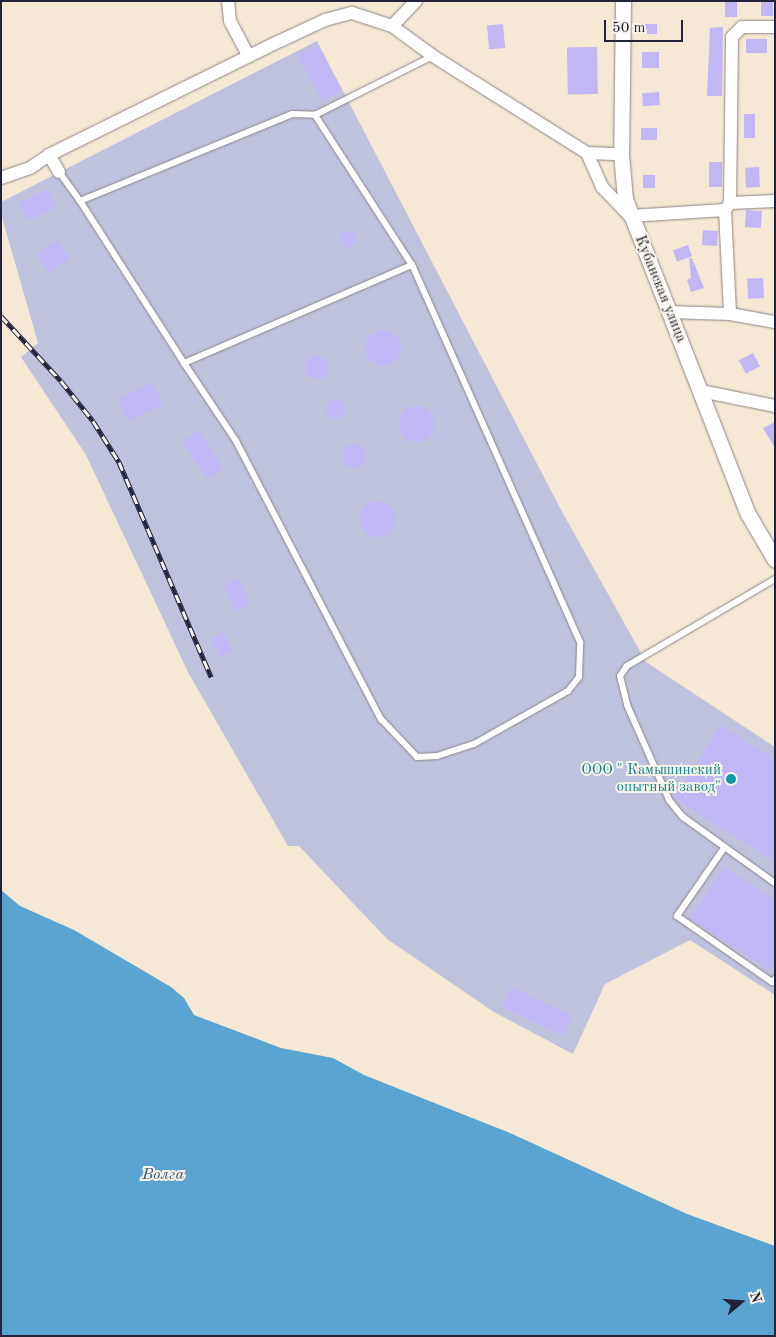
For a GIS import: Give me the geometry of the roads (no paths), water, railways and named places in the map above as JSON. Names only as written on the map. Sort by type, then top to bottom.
[{"type":"street","points":[[228,1],[230,21],[249,56]]},
{"type":"street","points":[[392,26],[416,1]]},
{"type":"street","name":"Кубанская улица","points":[[623,1],[621,154],[622,181],[630,216],[670,312],[748,514],[775,560]]},
{"type":"street","points":[[1,178],[30,168],[49,155],[325,20],[352,13],[392,26],[433,56],[587,153],[621,154]]},
{"type":"street","points":[[730,314],[728,206],[732,37],[742,27],[775,27]]},
{"type":"street","points":[[587,153],[602,187],[630,216],[775,201]]},
{"type":"street","points":[[49,155],[59,172]]},
{"type":"street","points":[[670,312],[730,314],[775,322]]},
{"type":"street","points":[[701,391],[775,406]]},
{"type":"lane","points":[[80,201],[292,114],[315,116],[433,56]]},
{"type":"lane","points":[[59,172],[80,201],[236,441],[381,719],[417,757],[437,756],[474,744],[568,690],[579,677],[580,642],[412,265],[315,116]]},
{"type":"lane","points":[[184,363],[412,265]]},
{"type":"lane","points":[[775,579],[628,666],[620,676],[628,705],[669,800],[683,817],[775,883]]},
{"type":"lane","points":[[724,848],[677,916],[772,982],[775,979]]},
{"type":"water","name":"Волга","points":[[1,890],[20,906],[74,930],[171,987],[184,998],[194,1015],[281,1048],[333,1058],[364,1075],[510,1133],[687,1214],[775,1246],[775,1336],[1,1336]]},
{"type":"railway","points":[[1,316],[61,381],[93,421],[119,462],[211,677]]},
{"type":"place","name":"ООО \" Камышинский опытный завод\"","points":[[731,779]]}]
